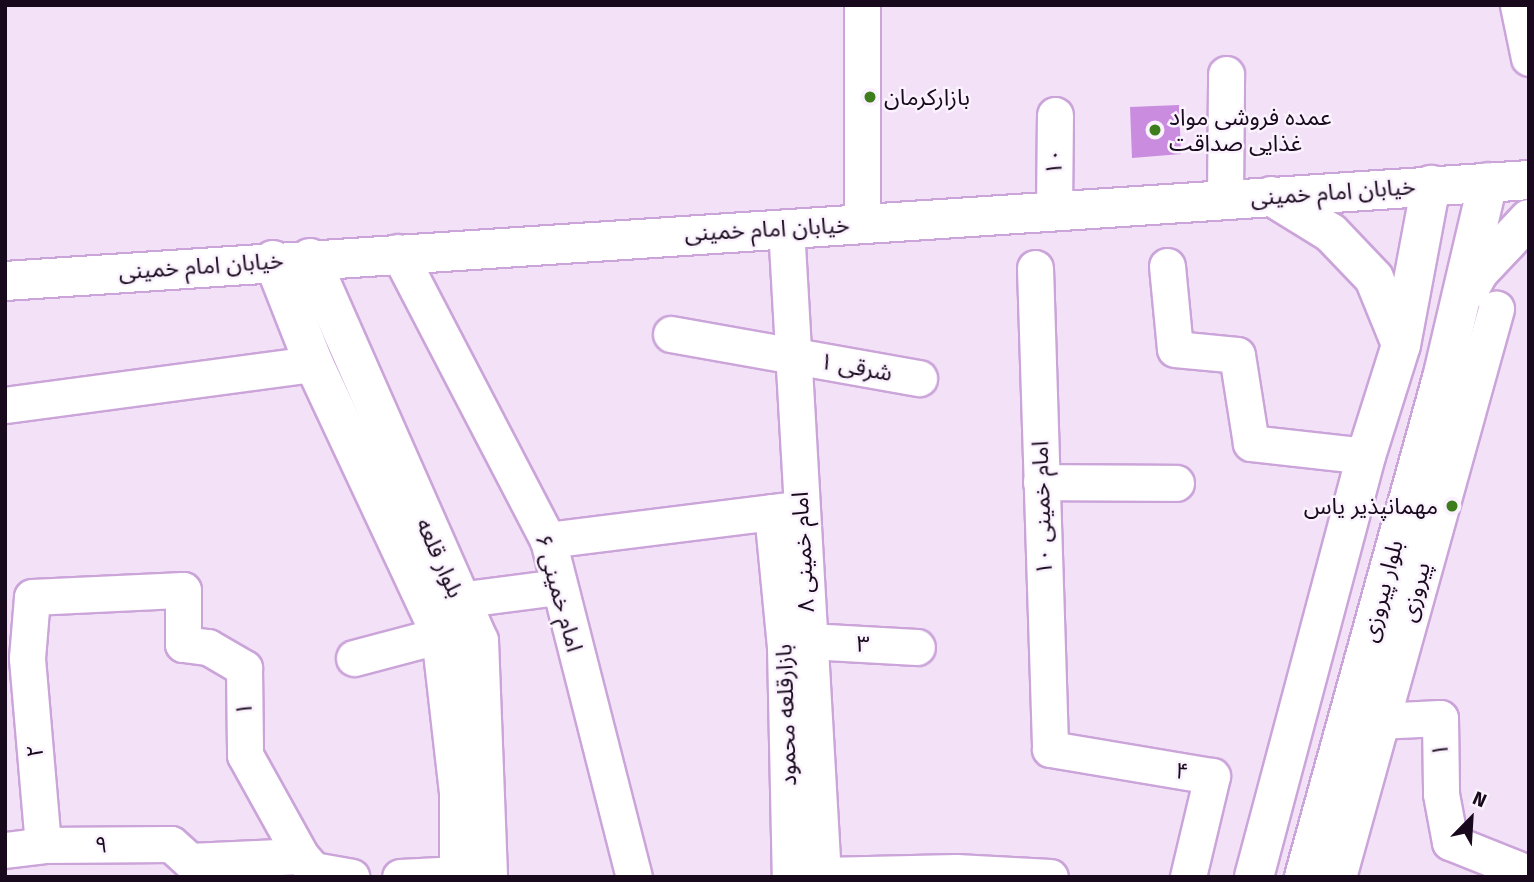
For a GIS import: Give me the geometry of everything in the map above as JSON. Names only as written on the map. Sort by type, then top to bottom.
[{"type":"main road","name":"خیابان امام خمینی","points":[[5,281],[291,259],[1529,180]]},
{"type":"main road","name":"بلوار پیروزی","points":[[1304,877],[1363,722],[1488,182]]},
{"type":"main road","points":[[1254,877],[1366,456],[1398,353],[1431,186]]},
{"type":"main road","points":[[1271,196],[1331,233],[1374,278],[1398,353],[1443,373]]},
{"type":"main road","points":[[1459,310],[1479,272],[1529,219]]},
{"type":"main road","name":"بلوار قلعه","points":[[291,259],[314,364],[441,635],[469,876]]},
{"type":"main road","name":"بلوار قلعه","points":[[291,259],[479,641],[469,876]]},
{"type":"street","points":[[862,5],[862,223]]},
{"type":"street","points":[[1518,5],[1529,58]]},
{"type":"street","points":[[1225,199],[1226,74]]},
{"type":"street","name":"۱۰","points":[[1054,209],[1055,115]]},
{"type":"street","name":"امام خمینی ۸","points":[[786,227],[793,355],[786,511],[808,641],[812,876]]},
{"type":"street","name":"امام خمینی ۶","points":[[398,252],[548,540],[634,877]]},
{"type":"street","points":[[1167,266],[1175,349],[1237,355],[1251,443],[1366,456]]},
{"type":"street","name":"امام خمینی ۱۰","points":[[1035,268],[1050,749]]},
{"type":"street","name":"پیروزی","points":[[1338,877],[1363,722],[1496,309]]},
{"type":"street","name":"۱ شرقی","points":[[671,334],[919,378]]},
{"type":"street","points":[[5,405],[314,364]]},
{"type":"street","points":[[1041,482],[1176,483]]},
{"type":"street","points":[[548,540],[786,511]]},
{"type":"street","name":"بازارقلعه محمود","points":[[786,511],[785,647],[812,876]]},
{"type":"street","points":[[458,600],[558,587]]},
{"type":"street","name":"۱","points":[[183,590],[183,643],[208,647],[244,668],[244,755],[301,856]]},
{"type":"street","name":"۲","points":[[43,845],[16,659],[32,597],[183,590]]},
{"type":"street","points":[[354,658],[441,635]]},
{"type":"street","name":"۳","points":[[808,641],[917,647]]},
{"type":"street","name":"۱","points":[[1363,722],[1440,718],[1441,794],[1450,842],[1521,869]]},
{"type":"street","name":"۴","points":[[1050,749],[1212,776],[1188,877]]},
{"type":"street","name":"۹","points":[[5,850],[43,845],[178,861],[301,856]]},
{"type":"street","points":[[301,856],[313,870],[351,877]]},
{"type":"street","points":[[400,877],[469,876]]},
{"type":"street","points":[[812,876],[1035,876]]},
{"type":"building","name":"عمده فروشی مواد غذایی صداقت","points":[[1179,105],[1181,154],[1132,158],[1130,107]]},
{"type":"place","name":"بازارکرمان","points":[[870,97]]},
{"type":"place","name":"عمده فروشی مواد غذایی صداقت","points":[[1155,130]]},
{"type":"place","name":"مهمانپذیر یاس","points":[[1452,506]]}]
